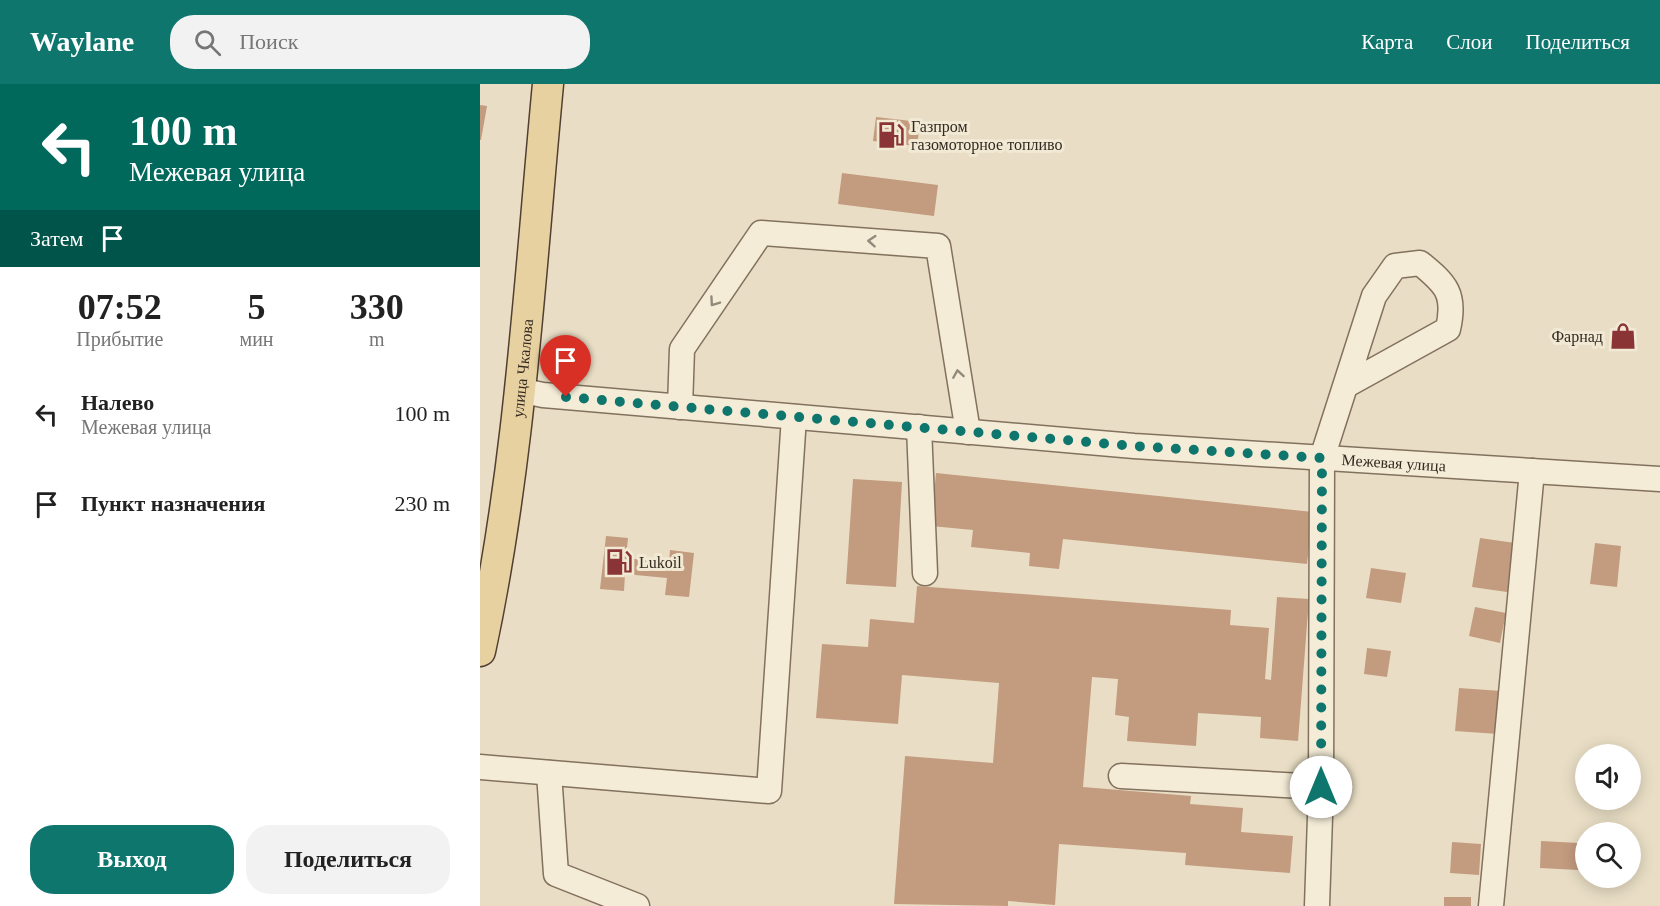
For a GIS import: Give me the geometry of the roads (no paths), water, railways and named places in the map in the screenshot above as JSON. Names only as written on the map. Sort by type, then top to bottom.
[{"type":"main road","name":"улица Чкалова","points":[[480,651],[498,567],[548,84]]},
{"type":"street","points":[[680,407],[682,349],[761,233],[938,246],[968,432]]},
{"type":"street","points":[[1317,906],[1321,787],[1322,458],[1345,386],[1374,296],[1395,266],[1420,263],[1445,284],[1452,309],[1448,329],[1345,386]]},
{"type":"street","name":"Межевая улица","points":[[518,390],[680,407],[1134,446],[1660,479]]},
{"type":"street","points":[[480,767],[769,791],[795,417]]},
{"type":"street","points":[[919,427],[924,573]]},
{"type":"street","points":[[1491,906],[1532,471]]},
{"type":"street","points":[[549,773],[556,874],[637,906]]},
{"type":"street","points":[[1121,776],[1321,787]]},
{"type":"place","name":"Газпром газомоторное топливо","points":[[891,135]]},
{"type":"place","name":"Фарнад","points":[[1623,336]]},
{"type":"place","name":"Lukoil","points":[[619,562]]}]
